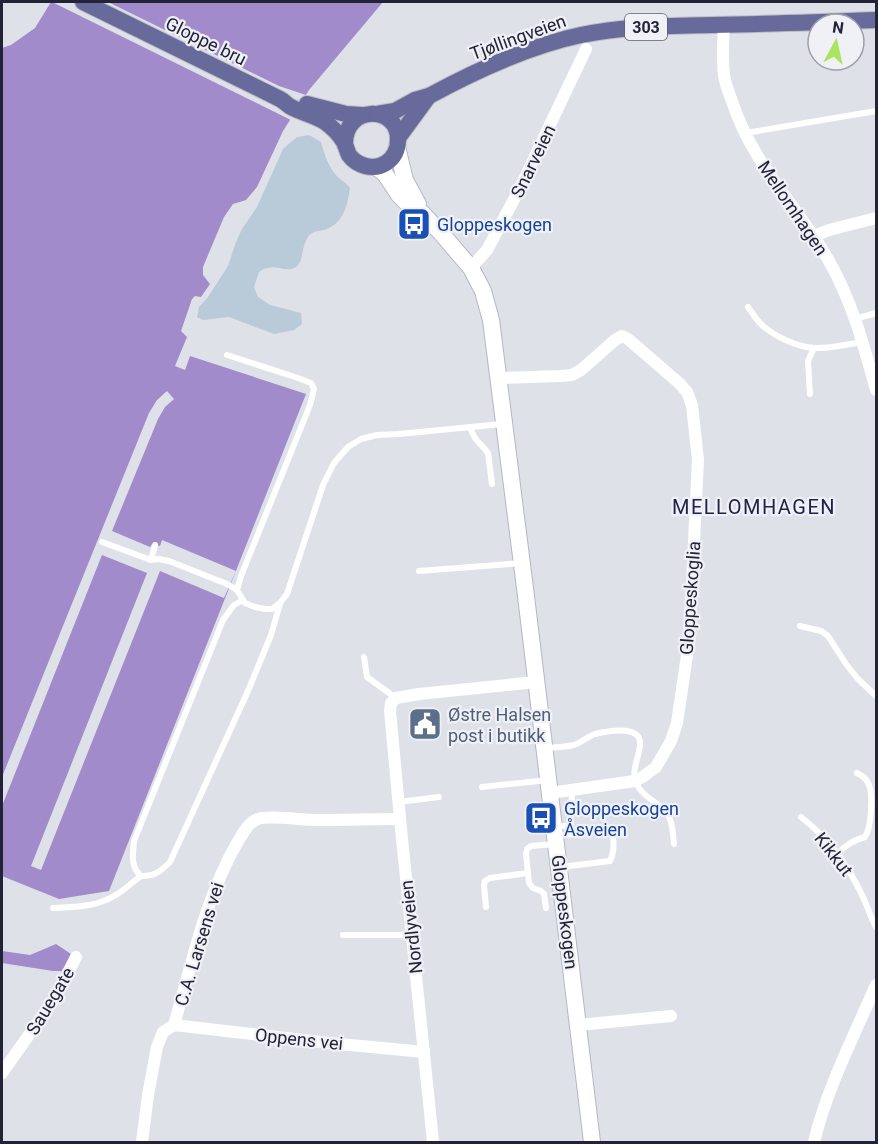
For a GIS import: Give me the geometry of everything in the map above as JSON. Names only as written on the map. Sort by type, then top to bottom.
[{"type":"main road","name":"Gloppe bru","points":[[83,2],[280,99],[295,100],[329,117]]},
{"type":"main road","name":"Tjøllingveien","points":[[329,117],[395,111],[510,58],[579,35],[637,27],[876,20]]},
{"type":"main road","name":"Tjøllingveien","points":[[398,143],[429,96]]},
{"type":"main road","points":[[345,145],[346,132],[350,124],[369,114],[384,117],[393,124],[397,130],[398,143]]},
{"type":"main road","points":[[329,117],[350,156],[364,166],[376,167]]},
{"type":"main road","name":"Gloppeskogen","points":[[398,143],[405,180],[422,213],[471,268],[483,291],[491,320],[592,1143]]},
{"type":"main road","name":"303","points":[[376,167],[385,164],[391,158],[398,143]]},
{"type":"main road","name":"Gloppeskogen","points":[[376,167],[385,174],[408,204],[422,213]]},
{"type":"street","name":"Mellomhagen","points":[[724,24],[724,77],[736,112],[745,133],[778,187],[814,236],[844,291],[863,342],[876,390]]},
{"type":"street","name":"Snarveien","points":[[471,268],[487,250],[519,190],[586,49]]},
{"type":"street","points":[[814,236],[876,218]]},
{"type":"street","name":"Gloppeskoglia","points":[[499,378],[572,375],[622,336],[679,383],[687,392],[692,405],[698,460],[689,642],[671,741],[656,767],[635,781],[571,790],[549,787]]},
{"type":"street","points":[[396,698],[536,682]]},
{"type":"street","name":"Nordlyveien","points":[[396,698],[391,703],[390,711],[433,1143]]},
{"type":"street","name":"C.A. Larsens vei","points":[[142,1143],[157,1047],[164,1032],[174,1025],[214,891],[244,831],[252,822],[261,818],[400,819]]},
{"type":"street","name":"Sauegate","points":[[2,1073],[55,998],[76,957]]},
{"type":"street","points":[[814,1143],[818,1124],[832,1088],[876,985]]},
{"type":"street","points":[[578,1025],[671,1016]]},
{"type":"street","name":"Oppens vei","points":[[174,1025],[424,1052]]},
{"type":"lane","points":[[745,133],[876,111]]},
{"type":"lane","points":[[748,307],[761,325],[800,345],[814,348],[863,342]]},
{"type":"lane","points":[[855,319],[876,313]]},
{"type":"lane","points":[[810,394],[808,361],[814,348]]},
{"type":"lane","points":[[228,355],[298,378],[311,383],[314,388],[310,405],[237,590]]},
{"type":"lane","points":[[102,542],[151,560],[169,561],[227,584],[237,590],[246,603],[255,607],[273,609],[287,594],[323,485],[334,463],[348,447],[361,439],[377,435],[504,423]]},
{"type":"lane","points":[[470,427],[473,436],[488,453],[492,484]]},
{"type":"lane","points":[[151,560],[155,545]]},
{"type":"lane","points":[[419,571],[522,563]]},
{"type":"lane","points":[[141,876],[135,871],[133,862],[134,841],[223,620],[234,605],[243,600]]},
{"type":"lane","points":[[53,908],[99,904],[115,896],[141,876],[161,872],[170,862],[248,691],[271,635],[280,603]]},
{"type":"lane","points":[[800,626],[821,631],[828,636],[852,671],[876,696]]},
{"type":"lane","points":[[364,657],[367,677],[396,698]]},
{"type":"lane","points":[[544,748],[573,745],[586,737],[597,734],[633,731],[638,734],[641,740],[634,774],[635,781],[639,790],[669,818],[674,844]]},
{"type":"lane","points":[[838,853],[848,844],[865,837],[868,832],[871,796],[869,784],[857,772]]},
{"type":"lane","points":[[482,787],[549,787]]},
{"type":"lane","points":[[546,908],[544,894],[532,888],[529,883],[527,849],[555,836],[571,825],[571,790]]},
{"type":"lane","points":[[398,802],[439,797]]},
{"type":"lane","name":"Kikkut","points":[[801,817],[838,853],[847,866],[876,927]]},
{"type":"lane","points":[[555,836],[608,830],[613,835],[614,844],[610,861],[559,867]]},
{"type":"lane","points":[[486,907],[485,880],[528,873]]},
{"type":"lane","points":[[342,935],[412,934]]},
{"type":"shaded area","points":[[51,2],[383,2],[309,90],[283,131],[257,187],[246,200],[233,204],[224,217],[203,267],[203,275],[210,284],[201,297],[195,296],[192,299],[181,331],[187,337],[175,366],[185,370],[190,356],[306,394],[109,891],[59,899],[2,876],[2,48],[11,45],[35,28]]},
{"type":"shaded area","points":[[309,135],[321,142],[326,159],[337,176],[350,188],[346,205],[342,216],[334,225],[313,232],[308,237],[296,267],[293,269],[271,267],[264,269],[259,272],[254,287],[258,297],[270,305],[301,313],[302,324],[294,330],[274,334],[229,317],[203,320],[197,317],[199,307],[228,266],[242,229],[257,207],[283,149],[297,137]]},
{"type":"shaded area","points":[[56,944],[71,954],[64,971],[2,963],[2,951],[30,955]]},
{"type":"pier","points":[[52,2],[108,2],[279,86],[309,96],[293,121]]},
{"type":"pier","points":[[167,391],[174,399],[165,407],[158,419],[112,531],[150,547],[152,544],[160,546],[162,540],[236,571],[224,598],[160,571],[41,870],[31,866],[147,573],[102,555],[2,806],[2,777],[149,413],[157,400]]},
{"type":"place","name":"Gloppeskogen","points":[[414,224]]},
{"type":"place","name":"Østre Halsen post i butikk","points":[[425,724]]},
{"type":"place","name":"Gloppeskogen Åsveien","points":[[541,818]]},
{"type":"district","name":"MELLOMHAGEN","points":[[754,507]]}]
